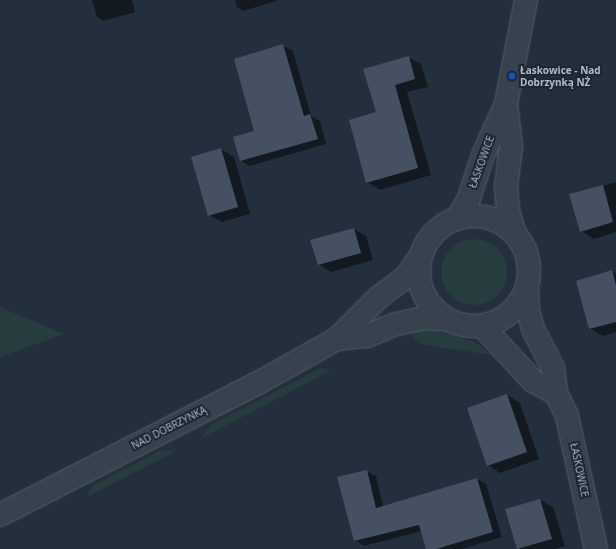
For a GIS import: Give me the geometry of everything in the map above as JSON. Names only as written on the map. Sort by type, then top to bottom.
[{"type":"street","name":"ŁASKOWICE","points":[[457,219],[468,201],[483,155],[506,104],[526,0]]},
{"type":"street","name":"ŁASKOWICE","points":[[506,104],[511,146],[507,195],[508,211],[515,234]]},
{"type":"street","points":[[473,216],[488,218],[503,224],[515,234],[522,243],[530,264],[527,288],[522,300],[505,318],[482,326],[469,327],[445,318],[425,298],[420,284],[421,255],[435,232],[457,219],[473,216]]},
{"type":"street","name":"NAD DOBRZYNKĄ","points":[[0,516],[258,383],[337,339],[378,298],[407,276],[421,255]]},
{"type":"street","name":"ŁASKOWICE","points":[[527,288],[528,311],[533,329],[553,368],[556,393],[567,416],[596,549]]},
{"type":"street","name":"NAD DOBRZYNKĄ","points":[[337,339],[366,336],[393,325],[423,318],[445,318]]},
{"type":"street","points":[[482,326],[533,381],[556,393]]},
{"type":"green space","points":[[474,239],[487,242],[497,249],[504,259],[507,272],[504,285],[497,295],[487,302],[474,305],[461,302],[451,295],[444,285],[441,272],[444,259],[451,249],[461,242]]},
{"type":"green space","points":[[0,307],[64,334],[0,357]]},
{"type":"green space","points":[[417,329],[434,330],[475,342],[491,355],[421,344],[415,340],[411,331]]},
{"type":"green space","points":[[321,368],[330,371],[200,439],[212,424]]},
{"type":"green space","points":[[178,450],[87,497],[92,486],[159,451]]},
{"type":"building","points":[[283,44],[304,116],[310,114],[318,139],[240,161],[233,137],[254,131],[234,59]]},
{"type":"building","points":[[409,56],[415,79],[395,85],[418,168],[366,183],[349,120],[376,112],[363,69]]},
{"type":"building","points":[[221,148],[238,207],[208,216],[191,157]]},
{"type":"building","points":[[603,185],[613,222],[580,232],[569,194]]},
{"type":"building","points":[[354,228],[361,253],[318,265],[310,240]]},
{"type":"building","points":[[612,270],[616,285],[616,322],[589,329],[576,281]]},
{"type":"building","points":[[507,394],[527,452],[487,466],[467,408]]},
{"type":"building","points":[[367,470],[376,508],[477,478],[493,532],[436,549],[426,549],[419,525],[354,541],[337,477]]},
{"type":"building","points":[[540,499],[552,539],[517,549],[505,509]]},
{"type":"place","name":"Łaskowice - Nad Dobrzynką NŻ","points":[[512,76]]}]
